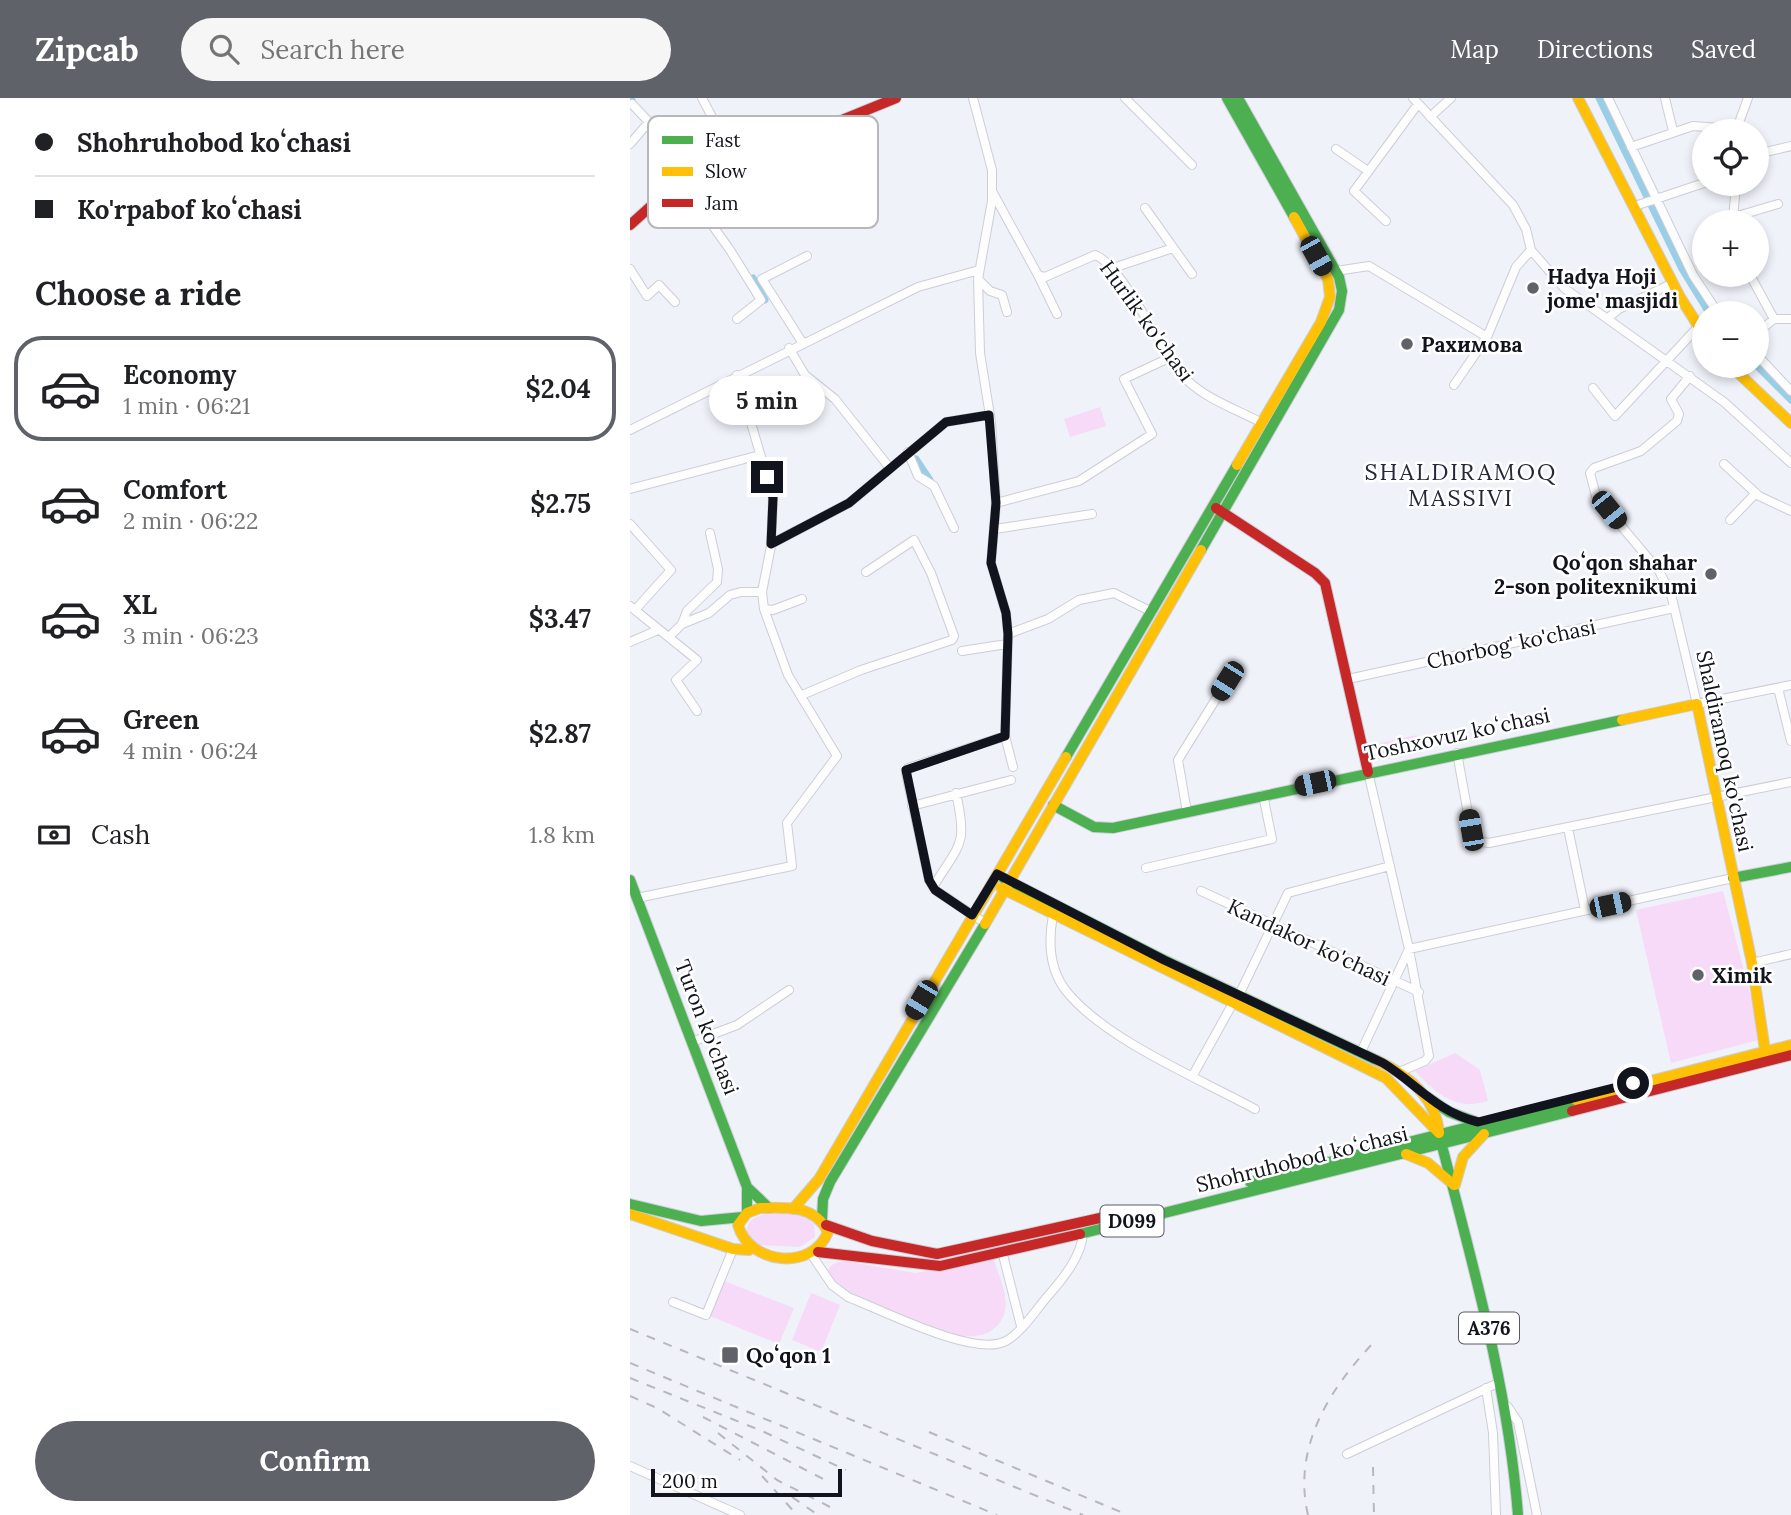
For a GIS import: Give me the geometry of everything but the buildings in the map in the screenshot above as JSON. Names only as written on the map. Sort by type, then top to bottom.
[{"type":"main road","points":[[815,1253],[827,1240],[823,1199],[830,1182],[1008,887],[1262,423],[1321,322],[1330,298],[1328,279],[1227,98]]},
{"type":"main road","points":[[789,1209],[819,1179],[1152,612],[1339,310],[1342,291],[1336,271],[1238,98]]},
{"type":"main road","points":[[1578,98],[1639,204],[1673,283],[1692,316]]},
{"type":"main road","points":[[852,116],[893,99]]},
{"type":"main road","points":[[630,225],[648,209]]},
{"type":"main road","points":[[1743,378],[1791,424]]},
{"type":"main road","points":[[1217,509],[1315,573],[1325,583],[1368,772]]},
{"type":"main road","name":"Toshxovuz koʻchasi","points":[[1053,805],[1094,827],[1114,828],[1697,704]]},
{"type":"main road","name":"Shaldiramoq ko'chasi","points":[[1697,704],[1752,963],[1763,1022],[1765,1056]]},
{"type":"main road","points":[[1733,878],[1791,867]]},
{"type":"main road","points":[[994,878],[1054,915],[1386,1078],[1404,1091],[1428,1126],[1439,1133]]},
{"type":"main road","name":"Turon ko'chasi","points":[[630,880],[747,1187],[745,1215],[738,1233],[748,1250]]},
{"type":"main road","points":[[1008,887],[1240,993],[1361,1052],[1399,1072],[1449,1112],[1478,1122]]},
{"type":"main road","points":[[1286,1029],[1291,1018]]},
{"type":"main road","name":"Shohruhobod koʻchasi","points":[[824,1222],[872,1241],[921,1253],[937,1254],[1002,1247],[1083,1233],[1443,1145],[1765,1056],[1791,1045]]},
{"type":"main road","name":"Shohruhobod koʻchasi","points":[[815,1253],[940,1266],[1002,1247],[1478,1122],[1765,1056],[1791,1055]]},
{"type":"main road","points":[[1427,1097],[1440,1121],[1439,1133],[1443,1145]]},
{"type":"main road","points":[[1406,1154],[1428,1163],[1455,1186],[1463,1157],[1485,1132]]},
{"type":"main road","name":"A376","points":[[1443,1145],[1455,1186],[1504,1401],[1518,1515]]},
{"type":"main road","name":"Turon ko'chasi","points":[[747,1187],[769,1208]]},
{"type":"main road","name":"D099","points":[[630,1204],[691,1219],[723,1223],[769,1208],[809,1210],[824,1222]]},
{"type":"main road","name":"D099","points":[[630,1214],[733,1249],[780,1256],[815,1253]]},
{"type":"street","points":[[641,98],[631,102],[648,121]]},
{"type":"street","points":[[702,98],[712,116]]},
{"type":"street","points":[[973,98],[992,170],[993,193],[979,274],[980,353],[989,415],[996,503],[991,563],[1006,613],[1008,634],[1005,736],[1013,767]]},
{"type":"street","points":[[1430,117],[1451,98]]},
{"type":"street","points":[[1608,98],[1693,275],[1710,301]]},
{"type":"street","points":[[1665,98],[1673,131]]},
{"type":"street","points":[[1739,119],[1748,98]]},
{"type":"street","points":[[1129,99],[1192,165]]},
{"type":"street","points":[[1386,221],[1354,191],[1416,101],[1513,205],[1526,229],[1531,250],[1564,288],[1724,402],[1791,463]]},
{"type":"street","points":[[630,144],[648,123]]},
{"type":"street","points":[[1631,146],[1692,126]]},
{"type":"street","points":[[1769,151],[1791,146]]},
{"type":"street","points":[[1336,149],[1368,171]]},
{"type":"street","points":[[1639,204],[1692,187]]},
{"type":"street","points":[[993,193],[1056,314]]},
{"type":"street","points":[[1761,210],[1778,204]]},
{"type":"street","points":[[1145,208],[1192,274]]},
{"type":"street","points":[[714,228],[761,300],[737,319]]},
{"type":"street","points":[[1113,268],[1173,248]]},
{"type":"street","points":[[1454,386],[1487,337],[1516,267],[1531,250]]},
{"type":"street","name":"Hurlik ko'chasi","points":[[1038,275],[1045,277],[1097,255],[1113,268],[1168,358],[1199,390],[1262,423]]},
{"type":"street","points":[[802,342],[762,279],[807,256]]},
{"type":"street","points":[[1336,271],[1369,266],[1487,337]]},
{"type":"street","points":[[630,269],[647,296],[659,285],[675,302]]},
{"type":"street","points":[[979,274],[990,291],[1002,295],[1007,312]]},
{"type":"street","points":[[630,430],[789,348],[918,286],[979,274]]},
{"type":"street","points":[[1608,318],[1619,309],[1673,283]]},
{"type":"street","points":[[1756,287],[1774,319]]},
{"type":"street","points":[[1769,323],[1774,319],[1791,319]]},
{"type":"street","points":[[1593,388],[1615,416],[1667,359],[1692,338]]},
{"type":"street","points":[[789,348],[805,375],[835,399],[890,467]]},
{"type":"street","points":[[996,503],[1079,481],[1152,433],[1124,379],[1168,358]]},
{"type":"street","points":[[1769,368],[1791,391]]},
{"type":"street","points":[[637,898],[793,866],[787,825],[837,756],[788,675],[764,609],[762,592],[771,544],[773,498],[737,375]]},
{"type":"street","name":"Shaldiramoq ko'chasi","points":[[1690,376],[1671,399],[1679,414],[1676,421],[1641,451],[1594,468],[1590,474],[1596,496],[1659,570],[1674,608],[1697,704]]},
{"type":"street","points":[[771,544],[849,503],[946,422],[989,415]]},
{"type":"street","points":[[908,452],[918,476],[934,486],[954,528]]},
{"type":"street","points":[[630,489],[760,454]]},
{"type":"street","points":[[1724,464],[1756,493],[1791,511]]},
{"type":"street","points":[[1730,520],[1756,493]]},
{"type":"street","points":[[995,530],[1092,514]]},
{"type":"street","points":[[630,524],[671,570],[633,608],[697,660],[676,680],[696,711]]},
{"type":"street","points":[[682,624],[687,611],[717,582],[710,533]]},
{"type":"street","points":[[802,695],[861,670],[952,640],[954,636],[931,573],[914,540],[866,572]]},
{"type":"street","points":[[669,637],[682,624],[709,613],[730,595],[762,592]]},
{"type":"street","points":[[1008,634],[1048,619],[1079,600],[1114,593],[1152,612]]},
{"type":"street","points":[[764,609],[773,610],[802,599]]},
{"type":"street","name":"Chorbog' ko'chasi","points":[[1348,680],[1674,608]]},
{"type":"street","points":[[630,642],[658,630]]},
{"type":"street","points":[[961,651],[1007,644]]},
{"type":"street","points":[[1187,812],[1178,760],[1227,681]]},
{"type":"street","name":"Toshxovuz koʻchasi","points":[[1697,704],[1791,685]]},
{"type":"street","points":[[1779,688],[1791,741]]},
{"type":"street","points":[[985,923],[933,887],[906,773],[908,768],[1005,736]]},
{"type":"street","points":[[1457,753],[1471,830],[1481,842],[1489,843],[1791,782]]},
{"type":"street","points":[[1368,772],[1419,992],[1429,1056],[1425,1061],[1399,1072]]},
{"type":"street","points":[[912,806],[1012,780]]},
{"type":"street","points":[[933,887],[963,839],[964,829],[956,793]]},
{"type":"street","points":[[1146,868],[1273,838],[1263,795]]},
{"type":"street","points":[[1568,828],[1585,910]]},
{"type":"street","points":[[1240,993],[1291,891],[1390,866]]},
{"type":"street","points":[[1409,948],[1733,878]]},
{"type":"street","name":"Kandakor ko'chasi","points":[[1200,891],[1419,992]]},
{"type":"street","points":[[1054,915],[1049,937],[1052,963],[1066,991],[1089,1014],[1138,1046],[1255,1109]]},
{"type":"street","points":[[1361,1052],[1409,948]]},
{"type":"street","points":[[1752,963],[1791,954]]},
{"type":"street","points":[[692,1042],[737,1025],[789,989]]},
{"type":"street","points":[[1193,1075],[1233,1003]]},
{"type":"street","points":[[815,1253],[832,1285],[848,1297],[962,1343],[974,1346],[997,1345],[1007,1340],[1021,1326],[1062,1280],[1082,1243],[1083,1233]]},
{"type":"street","points":[[1002,1247],[1021,1326]]},
{"type":"street","points":[[673,1302],[706,1315],[733,1249]]},
{"type":"street","points":[[1347,1454],[1500,1382]]},
{"type":"street","points":[[1486,1388],[1493,1433],[1496,1515]]},
{"type":"street","points":[[1504,1401],[1517,1422],[1537,1515]]},
{"type":"street","points":[[630,1466],[740,1515]]},
{"type":"shaded area","points":[[1100,407],[1106,426],[1070,437],[1064,419]]},
{"type":"shaded area","points":[[1417,735],[1421,752],[1383,760],[1380,743]]},
{"type":"shaded area","name":"Ximik","points":[[1723,891],[1762,1039],[1671,1063],[1636,910]]},
{"type":"shaded area","points":[[1455,1053],[1480,1070],[1488,1101],[1476,1104],[1456,1102],[1431,1087],[1415,1071]]},
{"type":"shaded area","points":[[764,1214],[800,1214],[814,1224],[815,1237],[800,1247],[756,1245],[747,1236],[747,1227],[753,1219]]},
{"type":"shaded area","points":[[994,1260],[1003,1288],[1005,1310],[993,1329],[980,1335],[965,1336],[930,1328],[852,1296],[827,1274],[833,1264],[844,1261],[915,1273]]},
{"type":"shaded area","points":[[724,1281],[794,1308],[779,1344],[710,1316]]},
{"type":"shaded area","points":[[811,1293],[840,1305],[821,1352],[792,1340]]},
{"type":"waterway","points":[[1599,98],[1682,269],[1702,301]]},
{"type":"waterway","points":[[753,278],[765,300]]},
{"type":"waterway","points":[[1769,378],[1791,400]]},
{"type":"waterway","points":[[916,459],[930,480]]},
{"type":"railway","points":[[630,1329],[1083,1515]]},
{"type":"railway","points":[[1308,1515],[1304,1490],[1310,1442],[1343,1378],[1375,1341]]},
{"type":"railway","points":[[630,1363],[997,1515]]},
{"type":"railway","points":[[630,1378],[762,1431],[846,1470]]},
{"type":"railway","points":[[630,1396],[657,1408],[740,1460]]},
{"type":"railway","points":[[703,1417],[831,1483]]},
{"type":"railway","points":[[929,1432],[1128,1515]]},
{"type":"railway","points":[[718,1433],[777,1480],[830,1507]]},
{"type":"railway","points":[[1373,1467],[1374,1515]]},
{"type":"railway","points":[[762,1476],[797,1515]]},
{"type":"railway","points":[[792,1497],[818,1515]]},
{"type":"traffic: fast","points":[[1227,98],[1294,217]]},
{"type":"traffic: fast","points":[[1201,550],[1339,310],[1342,291],[1339,277],[1238,98]]},
{"type":"traffic: fast","points":[[1066,757],[1237,465]]},
{"type":"traffic: fast","points":[[1053,805],[1094,827],[1113,828],[1622,720]]},
{"type":"traffic: fast","points":[[1733,878],[1791,867]]},
{"type":"traffic: fast","points":[[1003,878],[1164,960],[1378,1061]]},
{"type":"traffic: fast","points":[[630,880],[747,1187],[747,1213]]},
{"type":"traffic: fast","points":[[822,1219],[823,1199],[830,1182],[985,924]]},
{"type":"traffic: fast","points":[[1427,1097],[1449,1112],[1476,1122]]},
{"type":"traffic: fast","points":[[1250,1182],[1576,1100]]},
{"type":"traffic: fast","points":[[1080,1234],[1572,1111]]},
{"type":"traffic: fast","points":[[1440,1138],[1497,1372],[1518,1515]]},
{"type":"traffic: fast","points":[[747,1187],[769,1208]]},
{"type":"traffic: fast","points":[[630,1204],[701,1221],[743,1217]]},
{"type":"traffic: slow","points":[[1578,98],[1692,316]]},
{"type":"traffic: slow","points":[[1237,465],[1321,322],[1330,297],[1328,279],[1294,217]]},
{"type":"traffic: slow","points":[[1744,378],[1791,423]]},
{"type":"traffic: slow","points":[[985,924],[1201,550]]},
{"type":"traffic: slow","points":[[1622,720],[1697,704],[1752,963],[1766,1057]]},
{"type":"traffic: slow","points":[[793,1209],[819,1179],[1066,757]]},
{"type":"traffic: slow","points":[[1001,888],[1386,1078],[1439,1133]]},
{"type":"traffic: slow","points":[[1576,1100],[1791,1045]]},
{"type":"traffic: slow","points":[[1378,1061],[1400,1073],[1419,1089],[1432,1109],[1439,1133]]},
{"type":"traffic: slow","points":[[1455,1185],[1463,1157],[1484,1134]]},
{"type":"traffic: slow","points":[[1406,1154],[1428,1163],[1454,1185]]},
{"type":"traffic: slow","points":[[760,1208],[790,1208],[808,1212],[816,1217],[828,1232],[820,1245],[809,1253],[795,1258],[767,1255],[744,1238],[738,1225],[747,1213],[760,1208]]},
{"type":"traffic: slow","points":[[630,1214],[733,1249],[749,1250]]},
{"type":"traffic: jam","points":[[852,116],[896,98]]},
{"type":"traffic: jam","points":[[630,225],[648,209]]},
{"type":"traffic: jam","points":[[1216,508],[1315,573],[1325,583],[1368,772]]},
{"type":"traffic: jam","points":[[1572,1111],[1791,1055]]},
{"type":"traffic: jam","points":[[826,1225],[872,1241],[937,1254],[1118,1214]]},
{"type":"traffic: jam","points":[[818,1252],[940,1266],[1080,1234]]},
{"type":"place","name":"Hadya Hoji jome' masjidi","points":[[1533,288]]},
{"type":"place","name":"Рахимова","points":[[1407,344]]},
{"type":"place","name":"Qoʻqon shahar 2-son politexnikumi","points":[[1711,574]]},
{"type":"place","name":"Ximik","points":[[1698,975]]},
{"type":"place","name":"Qoʻqon 1","points":[[730,1355]]},
{"type":"district","name":"SHALDIRAMOQ MASSIVI","points":[[1461,484]]},
{"type":"route","points":[[767,477],[773,498],[771,544],[859,496],[877,477],[939,426],[946,422],[989,415],[996,503],[991,563],[1006,613],[1008,634],[1005,736],[906,770],[929,880],[938,893],[972,915],[997,874],[1164,960],[1240,993],[1383,1063],[1414,1083],[1427,1097],[1463,1119],[1478,1122],[1633,1083]]}]
